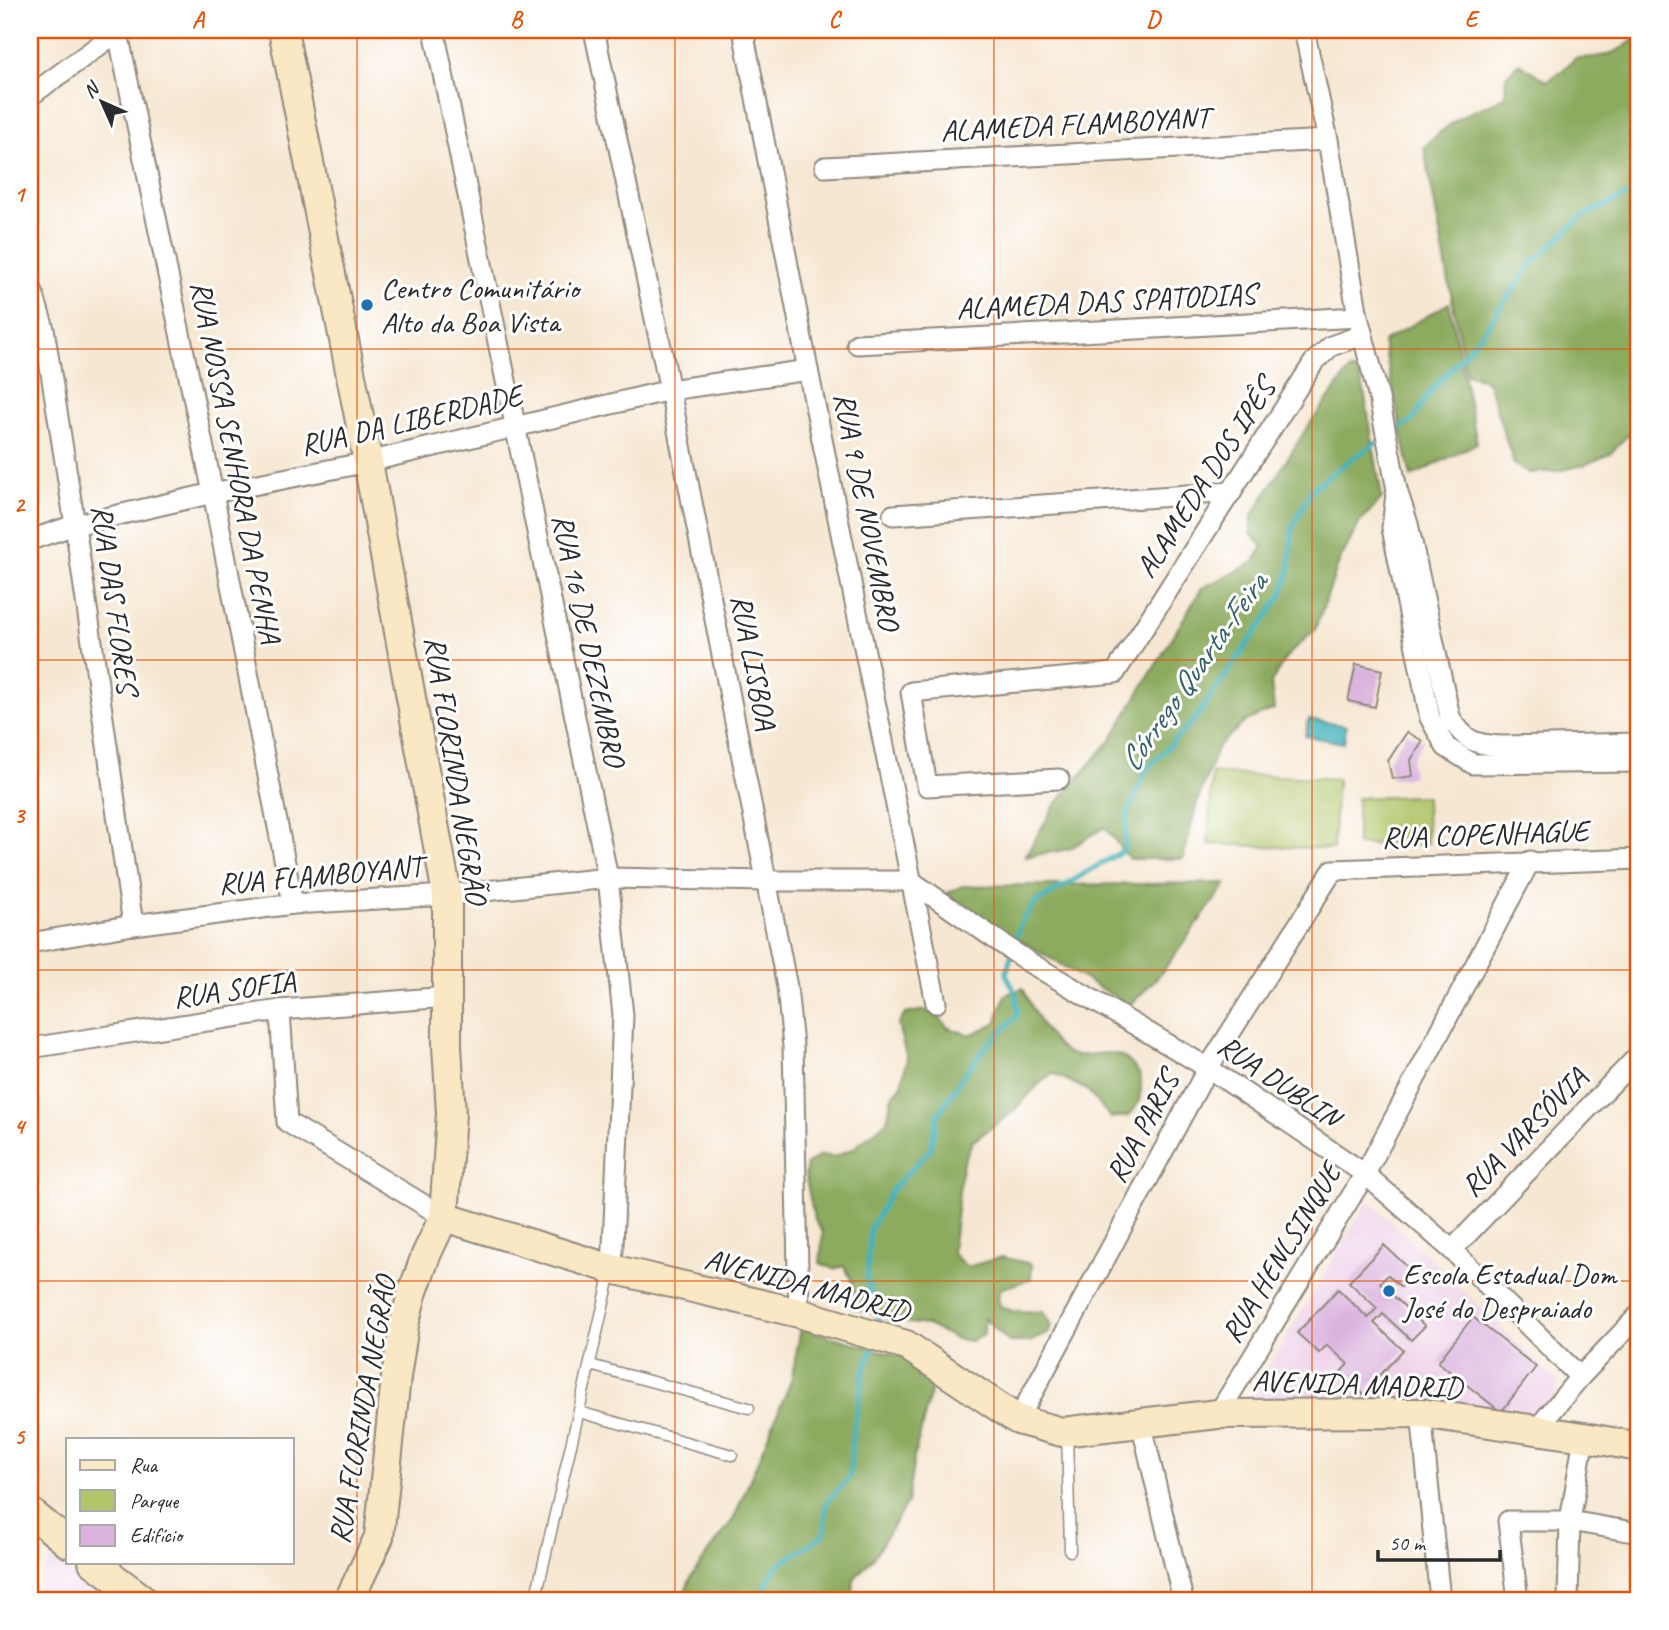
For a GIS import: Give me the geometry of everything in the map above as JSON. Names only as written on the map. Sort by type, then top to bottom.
[{"type":"street","name":"RUA FLORINDA NEGRÃO","points":[[283,30],[368,462],[447,895],[447,1046],[451,1113],[444,1217],[426,1255],[404,1325],[379,1537],[349,1600]]},
{"type":"street","name":"RUA 16 DE DEZEMBRO","points":[[434,30],[608,878],[623,1015],[612,1269]]},
{"type":"street","name":"RUA LISBOA","points":[[594,30],[670,390],[787,987],[793,1046],[799,1313]]},
{"type":"street","name":"RUA 9 DE NOVEMBRO","points":[[743,30],[808,370],[936,1003]]},
{"type":"street","points":[[1304,30],[1328,140],[1360,326],[1379,398],[1396,490],[1408,524],[1450,717],[1461,734],[1478,744],[1501,746],[1639,743]]},
{"type":"street","points":[[30,96],[119,31]]},
{"type":"street","name":"RUA NOSSA SENHORA DA PENHA","points":[[119,31],[293,904]]},
{"type":"street","name":"ALAMEDA FLAMBOYANT","points":[[825,167],[1328,140]]},
{"type":"street","name":"RUA DAS FLORES","points":[[30,283],[44,329],[133,925]]},
{"type":"street","name":"ALAMEDA DAS SPATODIAS","points":[[857,344],[1360,326]]},
{"type":"street","name":"ALAMEDA DOS IPÊS","points":[[1059,779],[927,786],[911,692],[1115,673],[1314,362],[1331,346],[1360,326]]},
{"type":"street","name":"RUA DA LIBERDADE","points":[[30,540],[75,525],[213,493],[368,462],[670,390],[808,370]]},
{"type":"street","points":[[1396,490],[1392,528],[1430,718],[1447,747],[1473,764],[1639,762]]},
{"type":"street","points":[[893,515],[1232,492]]},
{"type":"street","points":[[1430,718],[1450,717]]},
{"type":"street","points":[[1473,764],[1478,744]]},
{"type":"street","name":"RUA COPENHAGUE","points":[[1333,870],[1639,859]]},
{"type":"street","name":"RUA HENLSINQUE","points":[[1218,1414],[1365,1174],[1530,861]]},
{"type":"street","name":"RUA PARIS","points":[[1018,1420],[1208,1068],[1333,870]]},
{"type":"street","name":"RUA FLAMBOYANT","points":[[30,943],[133,925],[293,904],[447,895],[608,878],[911,881]]},
{"type":"street","name":"RUA DUBLIN","points":[[911,881],[1027,961],[1208,1068],[1365,1174],[1452,1250],[1580,1377]]},
{"type":"street","name":"RUA SOFIA","points":[[30,1048],[280,1010],[447,997]]},
{"type":"street","name":"AVENIDA MADRID","points":[[280,1010],[287,1122],[444,1217],[612,1269],[799,1313],[906,1345],[931,1359],[1018,1420],[1067,1432],[1218,1414],[1421,1413],[1639,1447]]},
{"type":"street","name":"RUA VARSÓVIA","points":[[1452,1250],[1639,1055]]},
{"type":"street","points":[[1536,1430],[1580,1377],[1639,1315]]},
{"type":"street","points":[[1421,1413],[1440,1600]]},
{"type":"street","points":[[1142,1422],[1183,1600]]},
{"type":"street","points":[[1568,1600],[1570,1521],[1584,1437]]},
{"type":"street","points":[[30,1512],[66,1541]]},
{"type":"street","points":[[1518,1600],[1508,1521],[1570,1521],[1639,1533]]},
{"type":"street","points":[[96,1564],[144,1600]]},
{"type":"lane","points":[[537,1592],[612,1269]]},
{"type":"lane","points":[[590,1365],[749,1408]]},
{"type":"lane","points":[[579,1412],[732,1455]]},
{"type":"lane","points":[[1067,1432],[1070,1551]]},
{"type":"shaded area","name":"Escola Estadual Dom José do Despraiado","points":[[1369,1200],[1559,1383],[1556,1396],[1534,1419],[1246,1404]]},
{"type":"shaded area","points":[[51,1558],[105,1600],[30,1600]]},
{"type":"green space","points":[[1639,35],[1639,423],[1610,454],[1584,465],[1529,473],[1514,464],[1488,383],[1466,374],[1424,147],[1457,120],[1505,96],[1506,76],[1519,63],[1547,81],[1575,58],[1610,54]]},
{"type":"green space","points":[[1449,303],[1477,443],[1411,477],[1383,342]]},
{"type":"green space","points":[[1350,370],[1358,372],[1364,390],[1382,498],[1360,522],[1340,560],[1315,630],[1286,657],[1271,683],[1274,709],[1246,721],[1218,746],[1197,803],[1183,859],[1129,859],[1105,827],[1069,849],[1025,857],[1055,805],[1110,741],[1202,588],[1253,563],[1263,546],[1251,534],[1252,516],[1306,429]]},
{"type":"green space","points":[[1212,773],[1337,779],[1333,849],[1208,844]]},
{"type":"green space","points":[[1426,796],[1427,844],[1357,845],[1357,798]]},
{"type":"green space","points":[[1227,883],[1162,972],[1130,1006],[944,895],[962,886]]},
{"type":"green space","points":[[1023,988],[1046,1031],[1065,1051],[1073,1055],[1118,1055],[1135,1068],[1141,1080],[1140,1097],[1129,1116],[1111,1118],[1087,1090],[1053,1073],[1014,1111],[972,1142],[962,1166],[952,1253],[967,1267],[1002,1257],[1032,1264],[1031,1279],[1000,1289],[1000,1306],[1012,1311],[1043,1312],[1051,1324],[1049,1333],[1029,1342],[1009,1342],[984,1318],[984,1335],[972,1341],[956,1339],[927,1325],[900,1322],[853,1308],[853,1286],[844,1266],[834,1269],[820,1263],[823,1233],[814,1218],[805,1174],[807,1164],[821,1155],[834,1157],[853,1149],[887,1121],[892,1096],[901,1087],[907,1059],[898,1025],[905,1014],[925,1010],[939,1017],[947,1027],[970,1035],[996,1023],[1005,995]]},
{"type":"green space","points":[[801,1328],[907,1358],[934,1379],[914,1458],[907,1503],[873,1558],[854,1579],[853,1596],[856,1600],[682,1600],[691,1577],[734,1518],[791,1381]]},
{"type":"water","points":[[1309,719],[1346,726],[1344,743],[1305,736]]},
{"type":"building","points":[[1356,664],[1382,670],[1375,707],[1348,701]]},
{"type":"building","points":[[1407,732],[1423,741],[1411,760],[1413,776],[1392,779],[1388,761]]},
{"type":"building","points":[[1384,1245],[1414,1273],[1401,1287],[1388,1275],[1380,1283],[1425,1326],[1411,1340],[1383,1314],[1374,1323],[1403,1350],[1363,1394],[1340,1373],[1348,1364],[1327,1345],[1319,1353],[1297,1333],[1338,1289],[1368,1318],[1377,1308],[1349,1282]]},
{"type":"building","points":[[1473,1317],[1536,1367],[1501,1412],[1438,1362]]},
{"type":"waterway","name":"Córrego Quarta-Feira","points":[[1392,434],[1413,420],[1428,395],[1485,330],[1530,266],[1581,217],[1639,190]]},
{"type":"waterway","name":"Córrego Quarta-Feira","points":[[880,1329],[867,1281],[870,1229],[893,1188],[930,1150],[938,1114],[965,1073],[1018,1015],[1016,994],[1006,974],[1020,924],[1034,904],[1124,850],[1128,813],[1146,770],[1195,719],[1282,595],[1290,568],[1292,528],[1312,489],[1383,439]]},
{"type":"waterway","name":"Córrego Quarta-Feira","points":[[761,1600],[760,1596],[776,1567],[824,1535],[826,1503],[850,1477],[852,1438],[864,1372],[874,1345]]},
{"type":"place","name":"Centro Comunitário Alto da Boa Vista","points":[[367,305]]},
{"type":"place","name":"Escola Estadual Dom José do Despraiado","points":[[1389,1291]]}]
